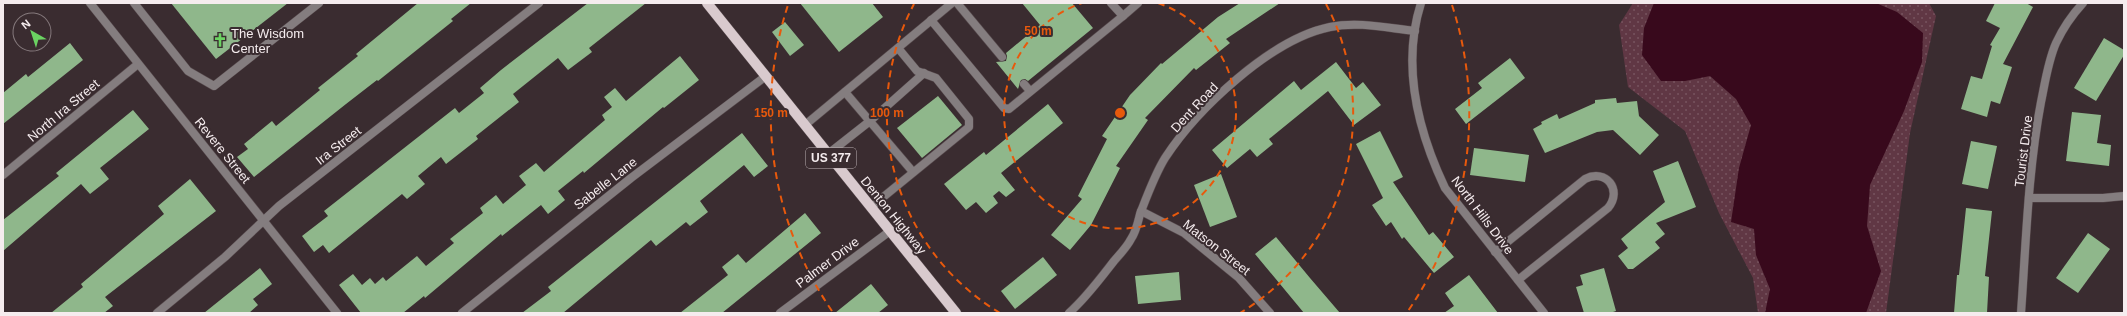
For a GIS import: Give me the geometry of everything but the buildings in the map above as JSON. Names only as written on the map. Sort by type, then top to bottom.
[{"type":"main road","name":"Denton Highway","points":[[707,3],[956,313]]},
{"type":"street","name":"Revere Street","points":[[90,3],[337,313]]},
{"type":"street","points":[[134,3],[188,71],[214,86],[319,3]]},
{"type":"street","name":"Ira Street","points":[[157,313],[225,258],[280,206],[539,3]]},
{"type":"street","points":[[805,125],[952,3]]},
{"type":"street","points":[[957,3],[1002,57]]},
{"type":"street","points":[[1112,3],[1123,16]]},
{"type":"street","points":[[931,20],[1004,108],[1009,109],[1138,3]]},
{"type":"street","name":"North Hills Drive","points":[[1421,3],[1412,44],[1414,95],[1434,165],[1445,188],[1544,313]]},
{"type":"street","name":"Tourist Drive","points":[[2021,313],[2029,198],[2036,128],[2046,75],[2055,44],[2070,18],[2083,3]]},
{"type":"street","name":"Dent Road","points":[[1069,313],[1081,302],[1131,240],[1141,211],[1164,159],[1194,121],[1240,77],[1264,58],[1305,35],[1331,27],[1360,24],[1414,31]]},
{"type":"street","points":[[871,207],[969,128],[969,118],[936,78],[917,71],[898,48]]},
{"type":"street","name":"North Ira Street","points":[[3,175],[138,64]]},
{"type":"street","points":[[828,154],[870,121],[924,73]]},
{"type":"street","name":"Sabelle Lane","points":[[462,313],[631,178],[766,76]]},
{"type":"street","points":[[1024,84],[1030,91]]},
{"type":"street","points":[[845,92],[913,172]]},
{"type":"street","points":[[1495,252],[1585,180],[1595,176],[1606,178],[1610,182],[1615,192],[1614,198],[1608,208],[1518,280]]},
{"type":"street","points":[[2029,198],[2103,198],[2124,196]]},
{"type":"street","name":"Matson Street","points":[[1141,211],[1184,233],[1239,278],[1270,313]]},
{"type":"street","name":"Palmer Drive","points":[[780,313],[890,231]]},
{"type":"shaded area","points":[[1633,3],[1929,3],[1936,16],[1910,133],[1886,313],[1758,313],[1753,278],[1719,213],[1685,131],[1628,87],[1619,25]]},
{"type":"shaded area","points":[[1654,3],[1876,3],[1897,12],[1923,33],[1922,62],[1904,111],[1870,185],[1867,226],[1881,271],[1866,313],[1765,313],[1770,289],[1756,255],[1754,229],[1731,222],[1739,168],[1751,125],[1736,99],[1710,76],[1685,81],[1661,81],[1642,55],[1644,28]]},
{"type":"place","name":"The Wisdom Center","points":[[220,40]]}]
